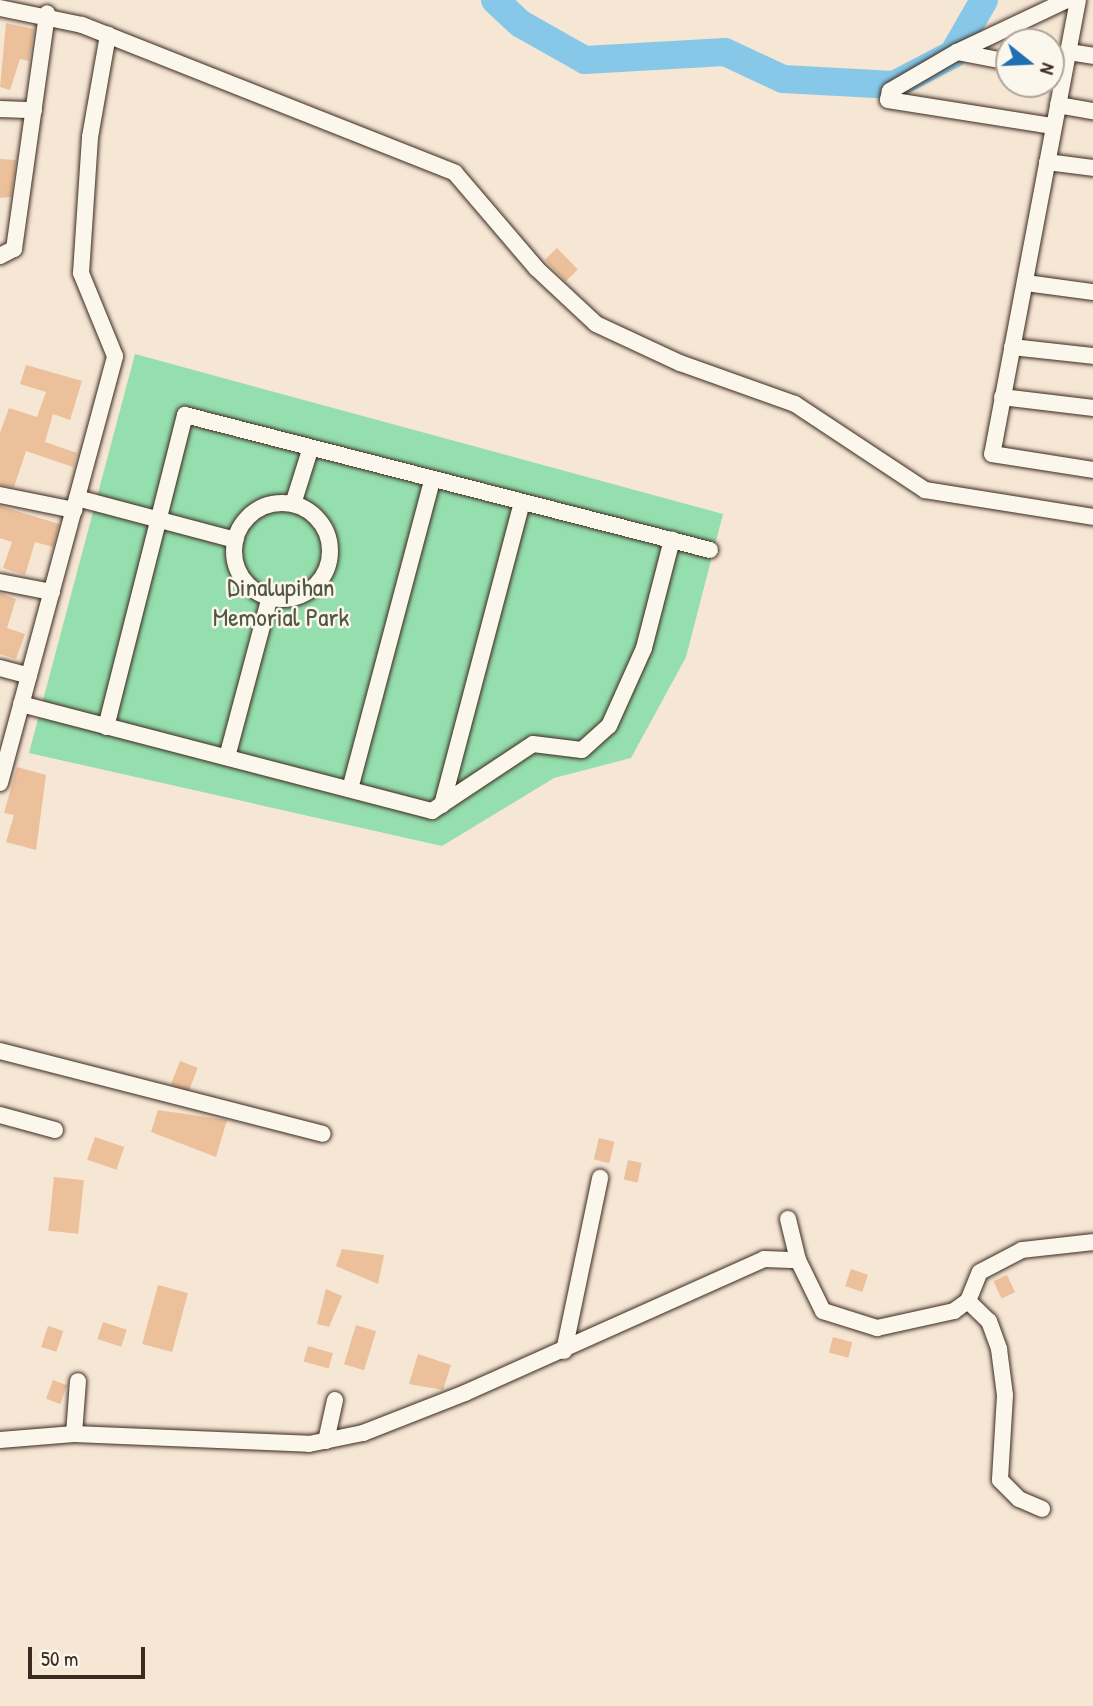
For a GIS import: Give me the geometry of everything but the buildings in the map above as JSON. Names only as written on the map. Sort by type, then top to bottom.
[{"type":"street","points":[[1053,126],[888,100],[890,91],[957,52],[1067,0]]},
{"type":"street","points":[[1065,59],[1069,52],[1078,0],[1093,2]]},
{"type":"street","points":[[0,8],[47,13],[108,34],[455,173],[536,268],[596,324],[680,363],[795,404],[925,491],[1093,517]]},
{"type":"street","points":[[0,256],[14,249],[47,13]]},
{"type":"street","points":[[0,783],[4,754],[29,676],[115,356],[80,273],[90,137],[108,34]]},
{"type":"street","points":[[957,52],[995,59]]},
{"type":"street","points":[[1069,52],[1093,56]]},
{"type":"street","points":[[1058,98],[1026,283],[992,454],[1093,470]]},
{"type":"street","points":[[1058,105],[1093,111]]},
{"type":"street","points":[[0,109],[34,110]]},
{"type":"street","points":[[1047,162],[1093,168]]},
{"type":"street","points":[[1026,283],[1093,292]]},
{"type":"street","points":[[1012,347],[1093,356]]},
{"type":"street","points":[[1002,397],[1093,408]]},
{"type":"street","points":[[106,727],[185,415],[310,450],[710,550]]},
{"type":"street","points":[[293,504],[310,450]]},
{"type":"street","points":[[350,789],[432,480]]},
{"type":"street","points":[[0,495],[75,504],[159,520],[236,540]]},
{"type":"street","points":[[442,805],[522,503]]},
{"type":"street","points":[[293,504],[320,519],[331,558],[311,590],[296,598],[270,597],[247,584],[237,568],[236,540],[248,516],[264,506],[293,504]]},
{"type":"street","points":[[21,704],[432,811],[533,744],[582,750],[609,726],[643,648],[672,540]]},
{"type":"street","points":[[0,582],[52,592]]},
{"type":"street","points":[[227,757],[270,597]]},
{"type":"street","points":[[0,668],[29,676]]},
{"type":"street","points":[[0,1051],[323,1134]]},
{"type":"street","points":[[0,1115],[55,1130]]},
{"type":"street","points":[[564,1351],[600,1178]]},
{"type":"street","points":[[788,1219],[798,1260],[823,1311],[844,1323],[888,1327],[954,1311],[968,1301],[980,1272],[994,1261],[1021,1250],[1093,1242]]},
{"type":"street","points":[[0,1440],[74,1434],[272,1446],[326,1441],[363,1433],[564,1351],[720,1274],[764,1259],[798,1260]]},
{"type":"street","points":[[968,1301],[989,1321],[999,1349],[1006,1395],[1000,1480],[1019,1499],[1042,1509]]},
{"type":"street","points":[[74,1434],[78,1381]]},
{"type":"street","points":[[326,1441],[335,1400]]},
{"type":"green space","name":"Dinalupihan Memorial Park","points":[[135,354],[723,514],[686,657],[631,758],[554,778],[442,846],[29,753]]},
{"type":"waterway","points":[[495,0],[521,24],[585,60],[725,52],[783,79],[894,85],[953,54],[984,0]]}]
